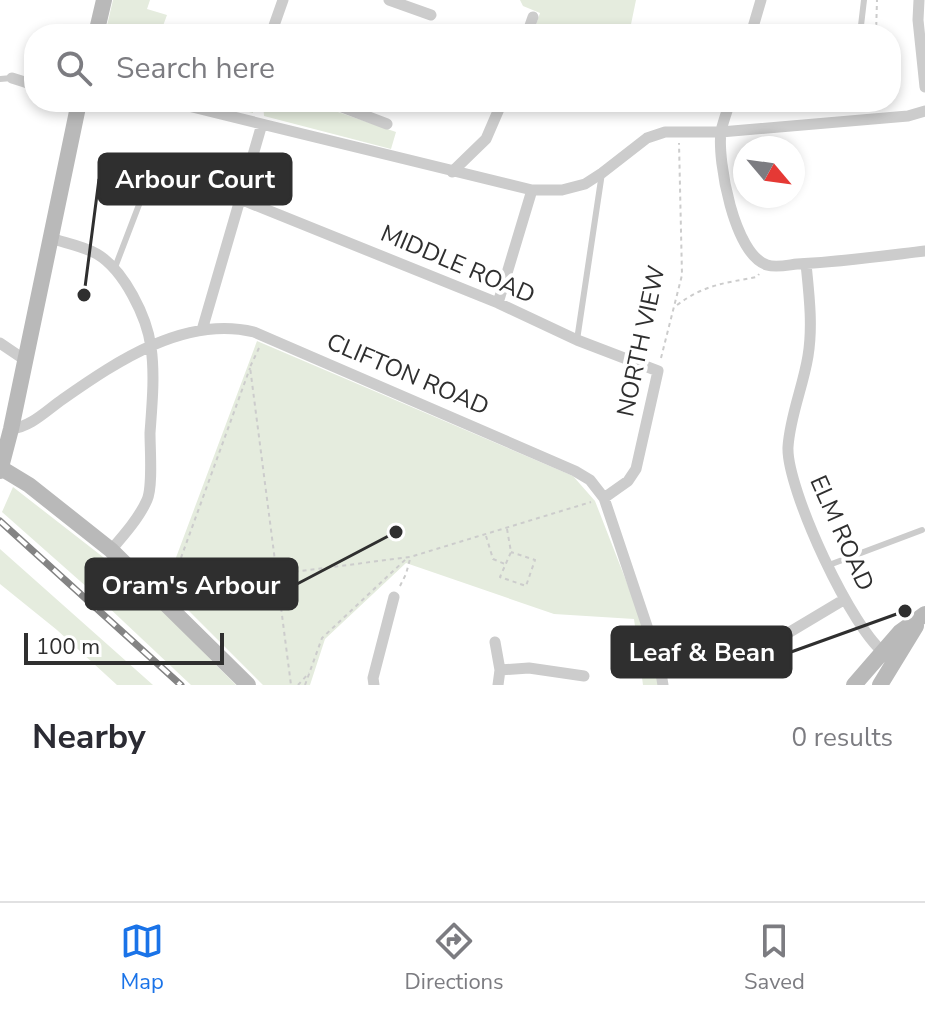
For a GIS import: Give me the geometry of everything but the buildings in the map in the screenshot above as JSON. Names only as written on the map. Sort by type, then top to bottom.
[{"type":"main road","points":[[98,24],[104,0]]},
{"type":"main road","points":[[77,112],[0,470],[24,481],[111,550],[248,685]]},
{"type":"main road","points":[[854,685],[889,656],[923,616]]},
{"type":"main road","points":[[880,685],[889,656]]},
{"type":"street","points":[[275,24],[283,0]]},
{"type":"street","points":[[389,0],[431,15]]},
{"type":"street","points":[[754,24],[761,0]]},
{"type":"street","points":[[919,0],[925,87]]},
{"type":"street","points":[[531,24],[533,17]]},
{"type":"street","points":[[213,112],[532,190],[562,190],[585,184],[647,138],[665,132],[721,132],[908,116],[925,111]]},
{"type":"street","points":[[355,112],[387,124]]},
{"type":"street","points":[[452,172],[486,139],[498,112]]},
{"type":"street","points":[[727,112],[721,132],[723,173],[733,216],[752,254],[767,265],[806,264],[925,251]]},
{"type":"street","points":[[202,330],[262,124]]},
{"type":"street","points":[[498,303],[532,190]]},
{"type":"street","name":"MIDDLE ROAD","points":[[240,199],[658,371]]},
{"type":"street","points":[[50,238],[86,249],[104,259],[134,298],[151,346],[151,484],[148,499],[111,550]]},
{"type":"street","name":"ELM ROAD","points":[[806,264],[810,310],[808,356],[788,448],[791,471],[810,527],[845,599],[867,633],[889,656]]},
{"type":"street","name":"CLIFTON ROAD","points":[[11,429],[29,423],[98,374],[151,346],[219,327],[238,328],[267,338],[590,480],[604,498],[659,662],[663,685]]},
{"type":"street","points":[[0,343],[25,360]]},
{"type":"street","name":"NORTH VIEW","points":[[604,498],[628,481],[636,469],[658,371]]},
{"type":"street","points":[[374,685],[373,678],[394,597]]},
{"type":"street","points":[[768,645],[845,599]]},
{"type":"street","points":[[495,642],[500,670],[498,685]]},
{"type":"street","points":[[500,670],[529,668],[584,676]]},
{"type":"lane","points":[[861,24],[864,0]]},
{"type":"lane","points":[[577,340],[602,173]]},
{"type":"lane","points":[[114,270],[150,176]]},
{"type":"lane","points":[[189,181],[240,199]]},
{"type":"lane","points":[[829,565],[922,530]]},
{"type":"path","points":[[876,24],[877,0]]},
{"type":"path","name":"NORTH VIEW","points":[[658,371],[682,275],[678,131]]},
{"type":"path","points":[[676,305],[695,291],[757,277],[767,265]]},
{"type":"path","points":[[267,338],[250,367],[169,591],[409,558],[604,498]]},
{"type":"path","points":[[250,367],[291,685]]},
{"type":"path","points":[[507,528],[511,552],[500,577],[526,586],[535,560],[511,552]]},
{"type":"path","points":[[485,534],[493,559],[505,564]]},
{"type":"path","points":[[406,574],[409,558]]},
{"type":"path","points":[[305,685],[322,638],[409,558]]},
{"type":"path","points":[[298,685],[309,673]]},
{"type":"shaded area","points":[[113,0],[150,0],[147,9],[167,15],[164,24],[107,24]]},
{"type":"shaded area","points":[[520,0],[636,0],[631,24],[536,24],[540,13],[523,6]]},
{"type":"shaded area","points":[[264,112],[338,112],[396,132],[391,149],[264,116]]},
{"type":"shaded area","points":[[257,341],[573,476],[595,501],[641,619],[660,685],[643,685],[634,619],[554,614],[406,563],[325,639],[310,685],[263,685],[165,587]]},
{"type":"shaded area","points":[[13,487],[130,578],[236,685],[191,685],[2,512]]},
{"type":"shaded area","points":[[0,549],[153,685],[117,685],[57,630],[0,584]]},
{"type":"railway","points":[[0,521],[181,685]]},
{"type":"place","name":"Arbour Court","points":[[84,295]]},
{"type":"place","name":"Oram's Arbour","points":[[396,532]]},
{"type":"place","name":"Leaf & Bean","points":[[905,611]]}]
